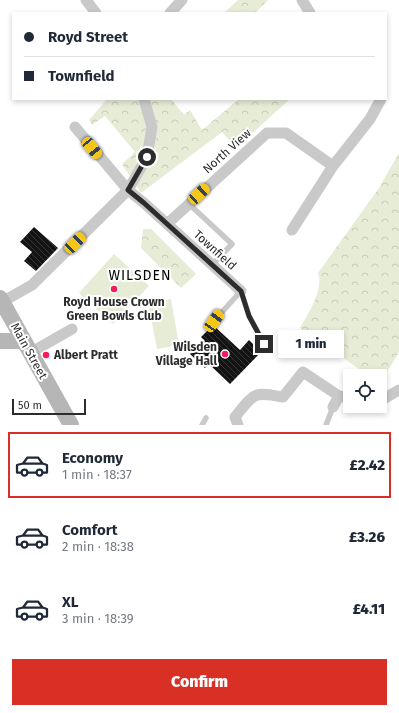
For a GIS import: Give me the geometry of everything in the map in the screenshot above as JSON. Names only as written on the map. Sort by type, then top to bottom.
[{"type":"street","points":[[86,0],[95,12]]},
{"type":"street","points":[[171,12],[182,0]]},
{"type":"street","points":[[302,0],[309,12]]},
{"type":"street","points":[[1,300],[32,285],[128,190],[147,157],[152,128],[144,100]]},
{"type":"street","points":[[292,230],[333,166],[370,119],[380,100]]},
{"type":"street","name":"Townfield","points":[[74,127],[128,190],[241,291]]},
{"type":"street","name":"North View","points":[[167,224],[267,133],[286,133],[333,166]]},
{"type":"street","name":"Main Street","points":[[1,300],[71,425]]},
{"type":"street","points":[[0,341],[27,347],[72,329]]},
{"type":"street","points":[[237,421],[255,395],[263,393],[283,397],[303,372],[339,396],[343,397]]},
{"type":"street","points":[[387,397],[399,390]]},
{"type":"street","points":[[333,407],[339,396]]},
{"type":"lane","points":[[189,203],[232,244],[212,265]]},
{"type":"lane","points":[[214,321],[241,291]]},
{"type":"lane","points":[[241,291],[249,316],[264,344]]},
{"type":"lane","points":[[326,425],[333,407]]},
{"type":"lane","points":[[202,425],[206,418]]},
{"type":"green space","points":[[238,0],[268,0],[256,12],[225,12]]},
{"type":"green space","points":[[106,100],[172,100],[184,115],[190,110],[202,130],[238,100],[289,100],[236,148],[222,132],[141,193],[122,164],[135,152],[105,116],[92,125],[89,120]]},
{"type":"green space","points":[[399,153],[399,352],[387,372],[387,369],[359,369],[300,328],[311,309],[317,294],[319,287],[318,273],[379,188]]},
{"type":"green space","points":[[143,229],[151,229],[196,274],[181,288],[141,248]]},
{"type":"green space","name":"Royd House Crown Green Bowls Club","points":[[114,254],[149,286],[113,324],[79,293]]},
{"type":"green space","points":[[171,299],[179,345],[157,349],[148,303]]},
{"type":"building","points":[[34,227],[58,248],[36,271],[24,261],[32,252],[20,242]]},
{"type":"building","name":"Wilsden Village Hall","points":[[213,325],[240,350],[249,340],[261,352],[230,384],[209,364],[205,368],[190,354],[204,340],[201,337]]},
{"type":"place","name":"Royd House Crown Green Bowls Club","points":[[114,289]]},
{"type":"place","name":"Wilsden Village Hall","points":[[225,354]]},
{"type":"place","name":"Albert Pratt","points":[[46,355]]},
{"type":"district","name":"WILSDEN","points":[[140,275]]},
{"type":"route","points":[[147,157],[128,190],[241,291],[249,316],[258,336],[264,344]]}]
